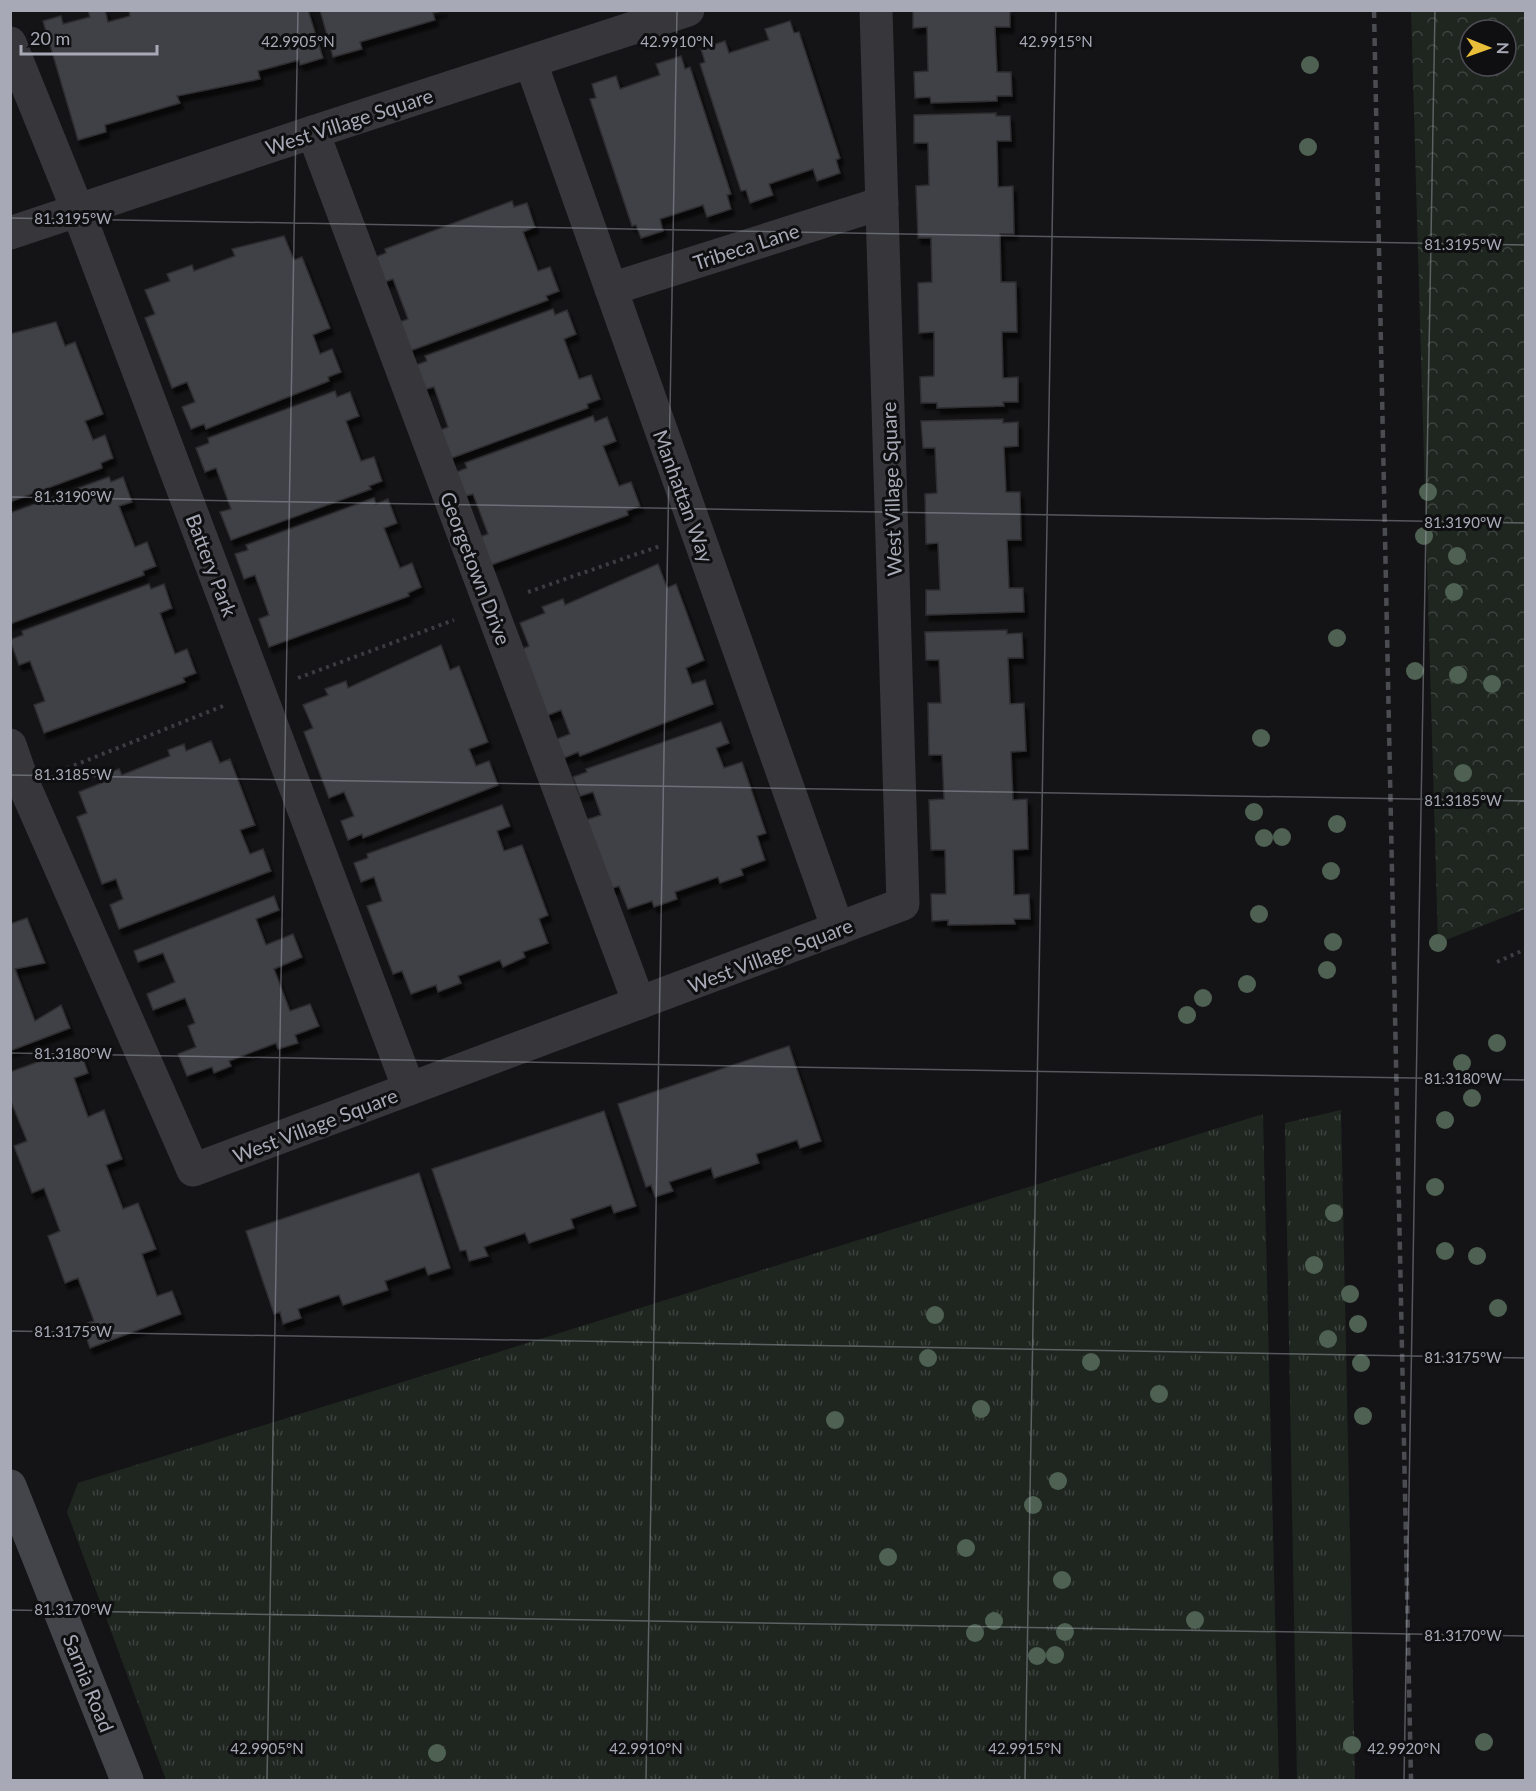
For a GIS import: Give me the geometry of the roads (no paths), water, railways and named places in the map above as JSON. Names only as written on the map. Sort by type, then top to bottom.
[{"type":"main road","name":"Sarnia Road","points":[[10,1486],[127,1780]]},
{"type":"street","name":"West Village Square","points":[[10,234],[688,10]]},
{"type":"street","name":"West Village Square","points":[[10,745],[17,788],[193,1170],[903,904],[876,10]]},
{"type":"street","name":"Battery Park","points":[[10,43],[78,211],[410,1089]]},
{"type":"street","name":"Manhattan Way","points":[[531,63],[838,929]]},
{"type":"street","name":"Georgetown Drive","points":[[313,132],[639,1003]]},
{"type":"street","name":"Tribeca Lane","points":[[611,289],[882,203]]},
{"type":"railway","points":[[1374,10],[1411,1780]]}]
